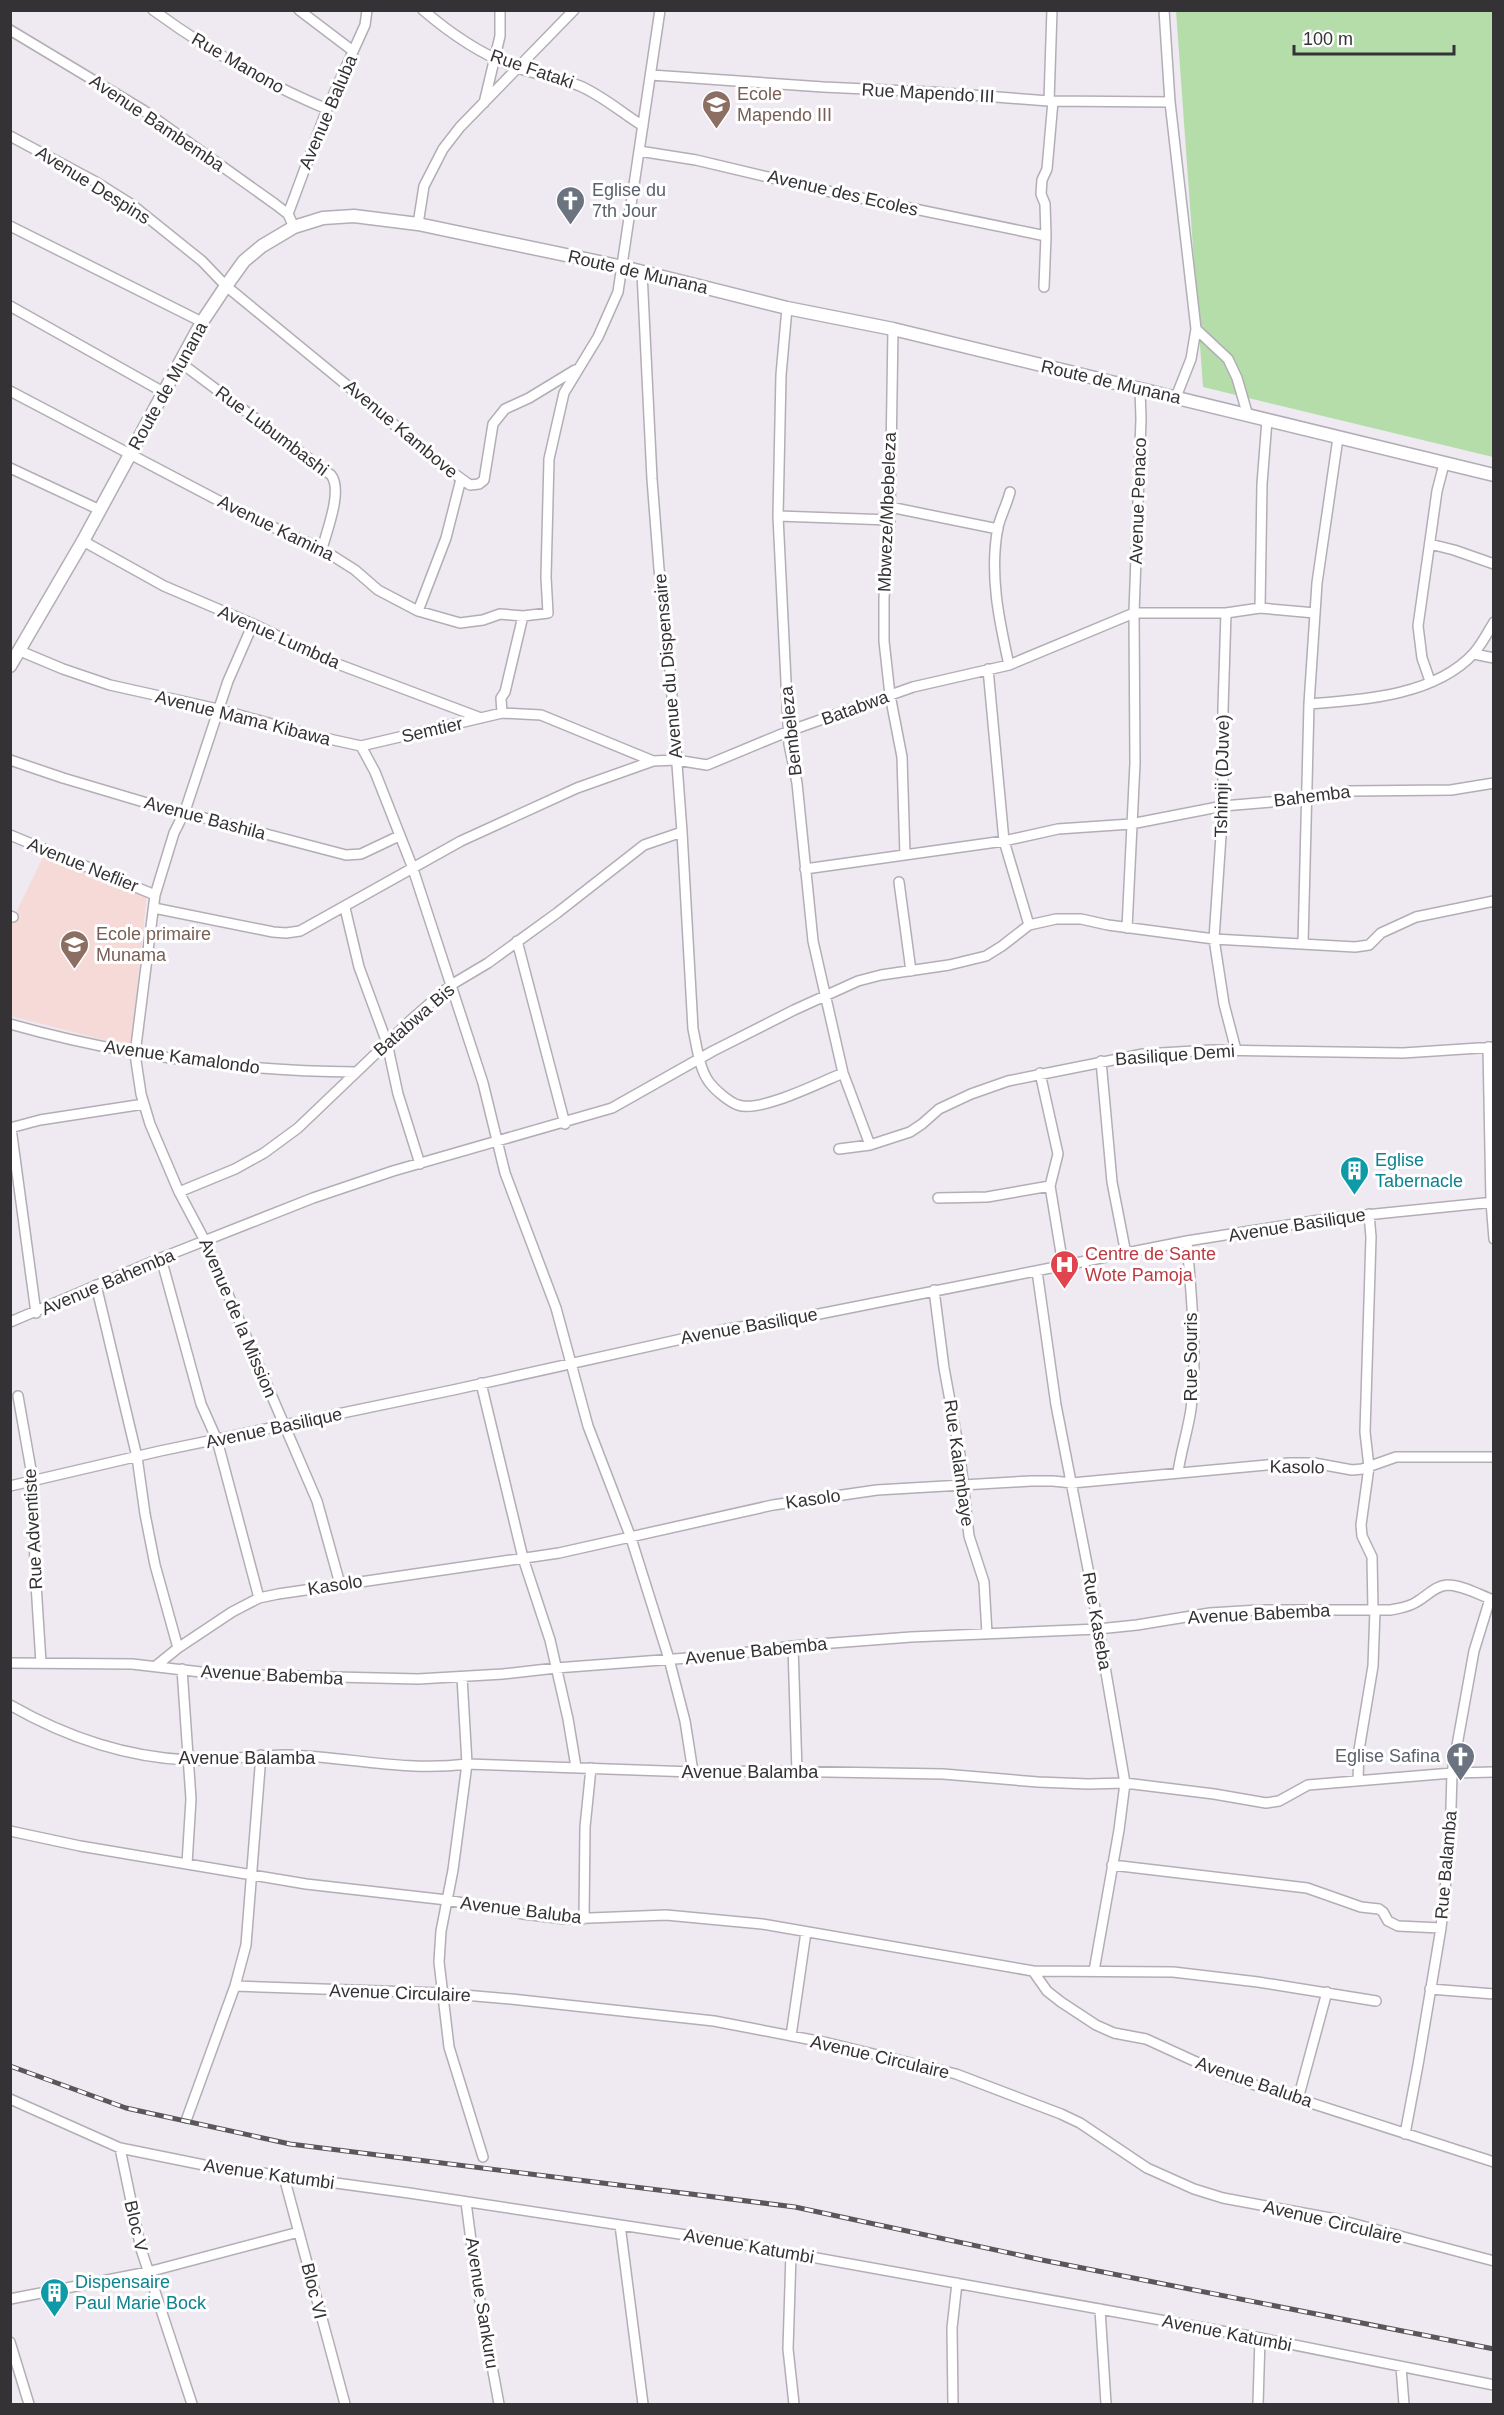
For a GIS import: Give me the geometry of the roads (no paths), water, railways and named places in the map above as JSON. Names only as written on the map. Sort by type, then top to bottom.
[{"type":"main road","name":"Route de Munana","points":[[10,666],[83,541],[202,322],[226,286],[244,261],[262,246],[294,226],[323,218],[354,216],[418,224],[623,267],[787,308],[893,329],[1494,475]]},
{"type":"street","name":"Rue Manono","points":[[153,10],[231,63],[272,85],[327,109]]},
{"type":"street","points":[[299,10],[353,51]]},
{"type":"street","name":"Avenue Baluba","points":[[288,214],[327,109],[365,25],[367,10]]},
{"type":"street","name":"Rue Fataki","points":[[423,10],[451,34],[496,59],[518,68],[578,85],[643,126]]},
{"type":"street","points":[[483,105],[496,59],[500,36],[500,10]]},
{"type":"street","points":[[418,224],[424,186],[430,170],[448,142],[574,10]]},
{"type":"street","points":[[577,369],[598,337],[618,292],[660,10]]},
{"type":"street","points":[[1044,287],[1045,204],[1041,194],[1042,180],[1047,169],[1051,101],[1052,10]]},
{"type":"street","points":[[1164,10],[1170,102],[1196,328],[1191,359],[1176,398]]},
{"type":"street","name":"Avenue Bambemba","points":[[10,30],[143,110],[288,214],[294,226]]},
{"type":"street","name":"Rue Mapendo III","points":[[651,75],[1051,101],[1170,102]]},
{"type":"street","name":"Avenue Despins","points":[[10,136],[96,182],[131,204],[202,261],[226,286]]},
{"type":"street","name":"Avenue des Ecoles","points":[[639,151],[696,160],[826,191],[1046,236]]},
{"type":"street","points":[[10,226],[202,322]]},
{"type":"street","name":"Avenue du Dispensaire","points":[[642,272],[653,490],[669,656],[693,1029],[699,1059],[709,1082],[738,1105],[755,1106],[780,1099],[843,1073]]},
{"type":"street","name":"Avenue Kambove","points":[[226,286],[438,462],[470,485],[479,484],[484,480],[493,424],[505,409],[529,398],[577,369]]},
{"type":"street","points":[[10,306],[165,393]]},
{"type":"street","name":"Bembeleza","points":[[787,308],[781,375],[778,516],[789,732],[797,783],[813,941],[843,1073],[870,1145]]},
{"type":"street","points":[[1196,328],[1228,359],[1237,378],[1248,416]]},
{"type":"street","name":"Mbweze/Mbebeleza","points":[[893,329],[890,520],[884,641],[890,695],[902,757],[904,855]]},
{"type":"street","name":"Rue Lubumbashi","points":[[181,363],[336,481],[335,497],[322,549]]},
{"type":"street","name":"Avenue Kamina","points":[[10,391],[244,514],[322,549],[355,570],[378,591],[418,611],[460,623],[483,620],[500,614],[548,613],[546,577],[549,459],[564,393],[577,369]]},
{"type":"street","name":"Avenue Penaco","points":[[1127,928],[1135,763],[1134,613],[1141,419],[1140,389]]},
{"type":"street","points":[[1260,608],[1262,484],[1267,420]]},
{"type":"street","points":[[1303,944],[1309,704],[1315,613],[1327,504],[1338,438]]},
{"type":"street","points":[[1430,681],[1422,658],[1418,626],[1437,491],[1444,464]]},
{"type":"street","points":[[10,468],[100,510]]},
{"type":"street","points":[[418,611],[446,538],[461,479]]},
{"type":"street","points":[[1009,665],[997,613],[994,576],[998,530],[1010,492]]},
{"type":"street","points":[[890,507],[998,530]]},
{"type":"street","points":[[778,516],[890,520]]},
{"type":"street","name":"Avenue Lumbda","points":[[83,541],[164,585],[354,671],[481,718]]},
{"type":"street","points":[[1430,544],[1494,564]]},
{"type":"street","name":"Batabwa","points":[[154,908],[286,933],[300,931],[345,908],[372,889],[460,841],[578,788],[653,761],[676,760],[707,765],[789,732],[923,684],[1009,665],[1134,613],[1226,613],[1260,608],[1315,613]]},
{"type":"street","name":"Tshimji (DJuve)","points":[[1226,613],[1223,806],[1214,939],[1224,1004],[1236,1050]]},
{"type":"street","points":[[502,713],[501,698],[505,692],[523,615]]},
{"type":"street","points":[[1309,704],[1361,700],[1397,694],[1451,672],[1474,654],[1494,622]]},
{"type":"street","points":[[154,908],[155,895],[165,869],[174,833],[185,811],[228,681],[253,624]]},
{"type":"street","name":"Avenue Mama Kibawa","points":[[20,651],[110,685],[218,709],[361,747]]},
{"type":"street","points":[[1474,654],[1494,658]]},
{"type":"street","points":[[988,669],[1004,841],[1029,925],[1056,919],[1081,919],[1127,928],[1214,939],[1365,946],[1374,942],[1381,933],[1416,917],[1494,901]]},
{"type":"street","name":"Semtier","points":[[361,747],[502,713],[541,715],[653,761]]},
{"type":"street","points":[[361,747],[392,811],[399,836],[412,866],[483,1083],[496,1141],[519,1214],[549,1286],[588,1426],[631,1538],[669,1659],[685,1721],[693,1773]]},
{"type":"street","name":"Avenue Bashila","points":[[10,760],[94,788],[346,855],[361,854],[399,836]]},
{"type":"street","name":"Bahemba","points":[[805,869],[1004,841],[1058,829],[1131,824],[1223,806],[1306,799],[1350,791],[1451,790],[1494,783]]},
{"type":"street","name":"Batabwa Bis","points":[[179,1192],[234,1169],[264,1153],[298,1128],[412,1018],[451,985],[488,963],[579,897],[644,845],[682,832]]},
{"type":"street","name":"Avenue Neflier","points":[[10,835],[155,895]]},
{"type":"street","points":[[899,882],[911,971]]},
{"type":"street","name":"Avenue de la Mission","points":[[154,908],[135,1054],[144,1104],[179,1192],[206,1241],[285,1425],[316,1501],[340,1584]]},
{"type":"street","points":[[345,908],[359,967],[387,1043],[398,1094],[420,1164]]},
{"type":"street","name":"Avenue Bahemba","points":[[10,1322],[161,1258],[313,1198],[496,1141],[565,1124],[612,1108],[699,1059],[794,1010],[858,981],[986,956],[1029,925]]},
{"type":"street","points":[[517,941],[565,1124]]},
{"type":"street","name":"Avenue Kamalondo","points":[[10,1024],[135,1054],[248,1067],[356,1072]]},
{"type":"street","points":[[1491,1047],[1494,1239]]},
{"type":"street","name":"Basilique Demi","points":[[839,1149],[870,1145],[909,1132],[939,1109],[971,1094],[1008,1081],[1143,1054],[1236,1050],[1339,1054],[1403,1053],[1491,1047]]},
{"type":"street","points":[[1101,1061],[1112,1182],[1126,1254]]},
{"type":"street","points":[[1040,1073],[1059,1154],[1050,1186],[1063,1266]]},
{"type":"street","points":[[36,1312],[11,1128],[40,1120],[144,1104]]},
{"type":"street","points":[[938,1198],[987,1197],[1050,1186]]},
{"type":"street","name":"Avenue Basilique","points":[[10,1486],[722,1330],[819,1314],[1186,1242],[1326,1219],[1492,1202]]},
{"type":"street","points":[[1358,1780],[1359,1750],[1373,1666],[1372,1557],[1365,1545],[1361,1525],[1370,1467],[1365,1432],[1371,1237],[1369,1214]]},
{"type":"street","name":"Rue Souris","points":[[1178,1472],[1191,1410],[1193,1378],[1192,1317],[1186,1242]]},
{"type":"street","points":[[161,1258],[201,1404],[218,1440],[259,1598]]},
{"type":"street","name":"Rue Kaseba","points":[[1037,1271],[1056,1405],[1125,1783],[1094,1971]]},
{"type":"street","points":[[96,1285],[137,1457],[155,1565],[178,1648]]},
{"type":"street","name":"Rue Kalambaye","points":[[934,1290],[944,1368],[964,1484],[969,1536],[984,1582],[987,1634]]},
{"type":"street","points":[[481,1383],[523,1558],[550,1640],[576,1767]]},
{"type":"street","name":"Rue Adventiste","points":[[18,1396],[33,1481],[35,1568],[41,1663]]},
{"type":"street","name":"Kasolo","points":[[158,1665],[178,1648],[232,1612],[259,1598],[523,1558],[631,1538],[773,1504],[877,1490],[964,1484],[1053,1481],[1072,1483],[1289,1463],[1314,1463],[1352,1470],[1370,1467],[1396,1457],[1494,1457]]},
{"type":"street","name":"Avenue Babemba","points":[[10,1663],[158,1665],[218,1674],[338,1679],[462,1677],[727,1655],[793,1646],[1098,1629],[1210,1613],[1259,1610],[1374,1610],[1406,1607],[1433,1590],[1446,1585],[1461,1587],[1492,1599]]},
{"type":"street","name":"Rue Balamba","points":[[1405,2134],[1441,1928],[1450,1841],[1452,1773],[1474,1651],[1492,1599]]},
{"type":"street","points":[[793,1646],[798,1772]]},
{"type":"street","points":[[182,1669],[191,1799],[187,1864]]},
{"type":"street","points":[[462,1677],[467,1764],[438,1962],[454,2068],[483,2157]]},
{"type":"street","name":"Avenue Balamba","points":[[10,1705],[47,1725],[100,1746],[138,1754],[189,1760],[290,1755],[405,1767],[438,1768],[467,1764],[693,1773],[943,1774],[1088,1784],[1125,1783],[1266,1803],[1279,1801],[1308,1785],[1452,1773],[1494,1772]]},
{"type":"street","points":[[187,2118],[235,1986],[246,1945],[261,1755]]},
{"type":"street","points":[[584,1919],[585,1827],[591,1768]]},
{"type":"street","name":"Avenue Baluba","points":[[10,1831],[253,1875],[374,1893],[447,1900],[523,1914],[565,1919],[666,1916],[762,1924],[1033,1971],[1173,1972],[1327,1992],[1376,2001]]},
{"type":"street","points":[[1112,1865],[1307,1888],[1361,1907],[1379,1909],[1388,1921],[1398,1926],[1441,1928]]},
{"type":"street","points":[[791,2036],[806,1932]]},
{"type":"street","name":"Avenue Baluba","points":[[1033,1971],[1047,1991],[1096,2025],[1114,2033],[1146,2039],[1218,2072],[1494,2162]]},
{"type":"street","name":"Avenue Circulaire","points":[[235,1986],[441,1993],[714,2021],[884,2056],[992,2086],[1061,2114],[1148,2168],[1194,2189],[1223,2198],[1335,2219],[1494,2261]]},
{"type":"street","points":[[1430,1989],[1494,1994]]},
{"type":"street","points":[[1298,2099],[1327,1992]]},
{"type":"street","name":"Avenue Katumbi","points":[[10,2099],[120,2148],[204,2165],[620,2225],[791,2254],[1260,2338],[1494,2385]]},
{"type":"street","name":"Bloc V","points":[[120,2148],[141,2249],[192,2404]]},
{"type":"street","name":"Bloc VI","points":[[284,2177],[345,2404]]},
{"type":"street","name":"Avenue Sankuru","points":[[466,2202],[476,2279],[499,2404]]},
{"type":"street","points":[[620,2225],[643,2404]]},
{"type":"street","points":[[10,2299],[148,2272],[299,2232]]},
{"type":"street","points":[[791,2254],[788,2349],[794,2404]]},
{"type":"street","points":[[953,2404],[952,2328],[957,2283]]},
{"type":"street","points":[[1100,2309],[1106,2404]]},
{"type":"street","points":[[1257,2404],[1260,2338]]},
{"type":"street","points":[[10,2342],[29,2404]]},
{"type":"street","points":[[1401,2367],[1404,2404]]},
{"type":"railway","points":[[10,2066],[126,2108],[290,2144],[795,2207],[1047,2261],[1494,2349]]},
{"type":"place","name":"Ecole Mapendo III","points":[[716,130]]},
{"type":"place","name":"Eglise du 7th Jour","points":[[571,226]]},
{"type":"place","name":"Ecole primaire Munama","points":[[75,970]]},
{"type":"place","name":"Eglise Tabernacle","points":[[1354,1196]]},
{"type":"place","name":"Centre de Sante Wote Pamoja","points":[[1064,1290]]},
{"type":"place","name":"Eglise Safina","points":[[1461,1782]]},
{"type":"place","name":"Dispensaire Paul Marie Bock","points":[[54,2318]]}]
